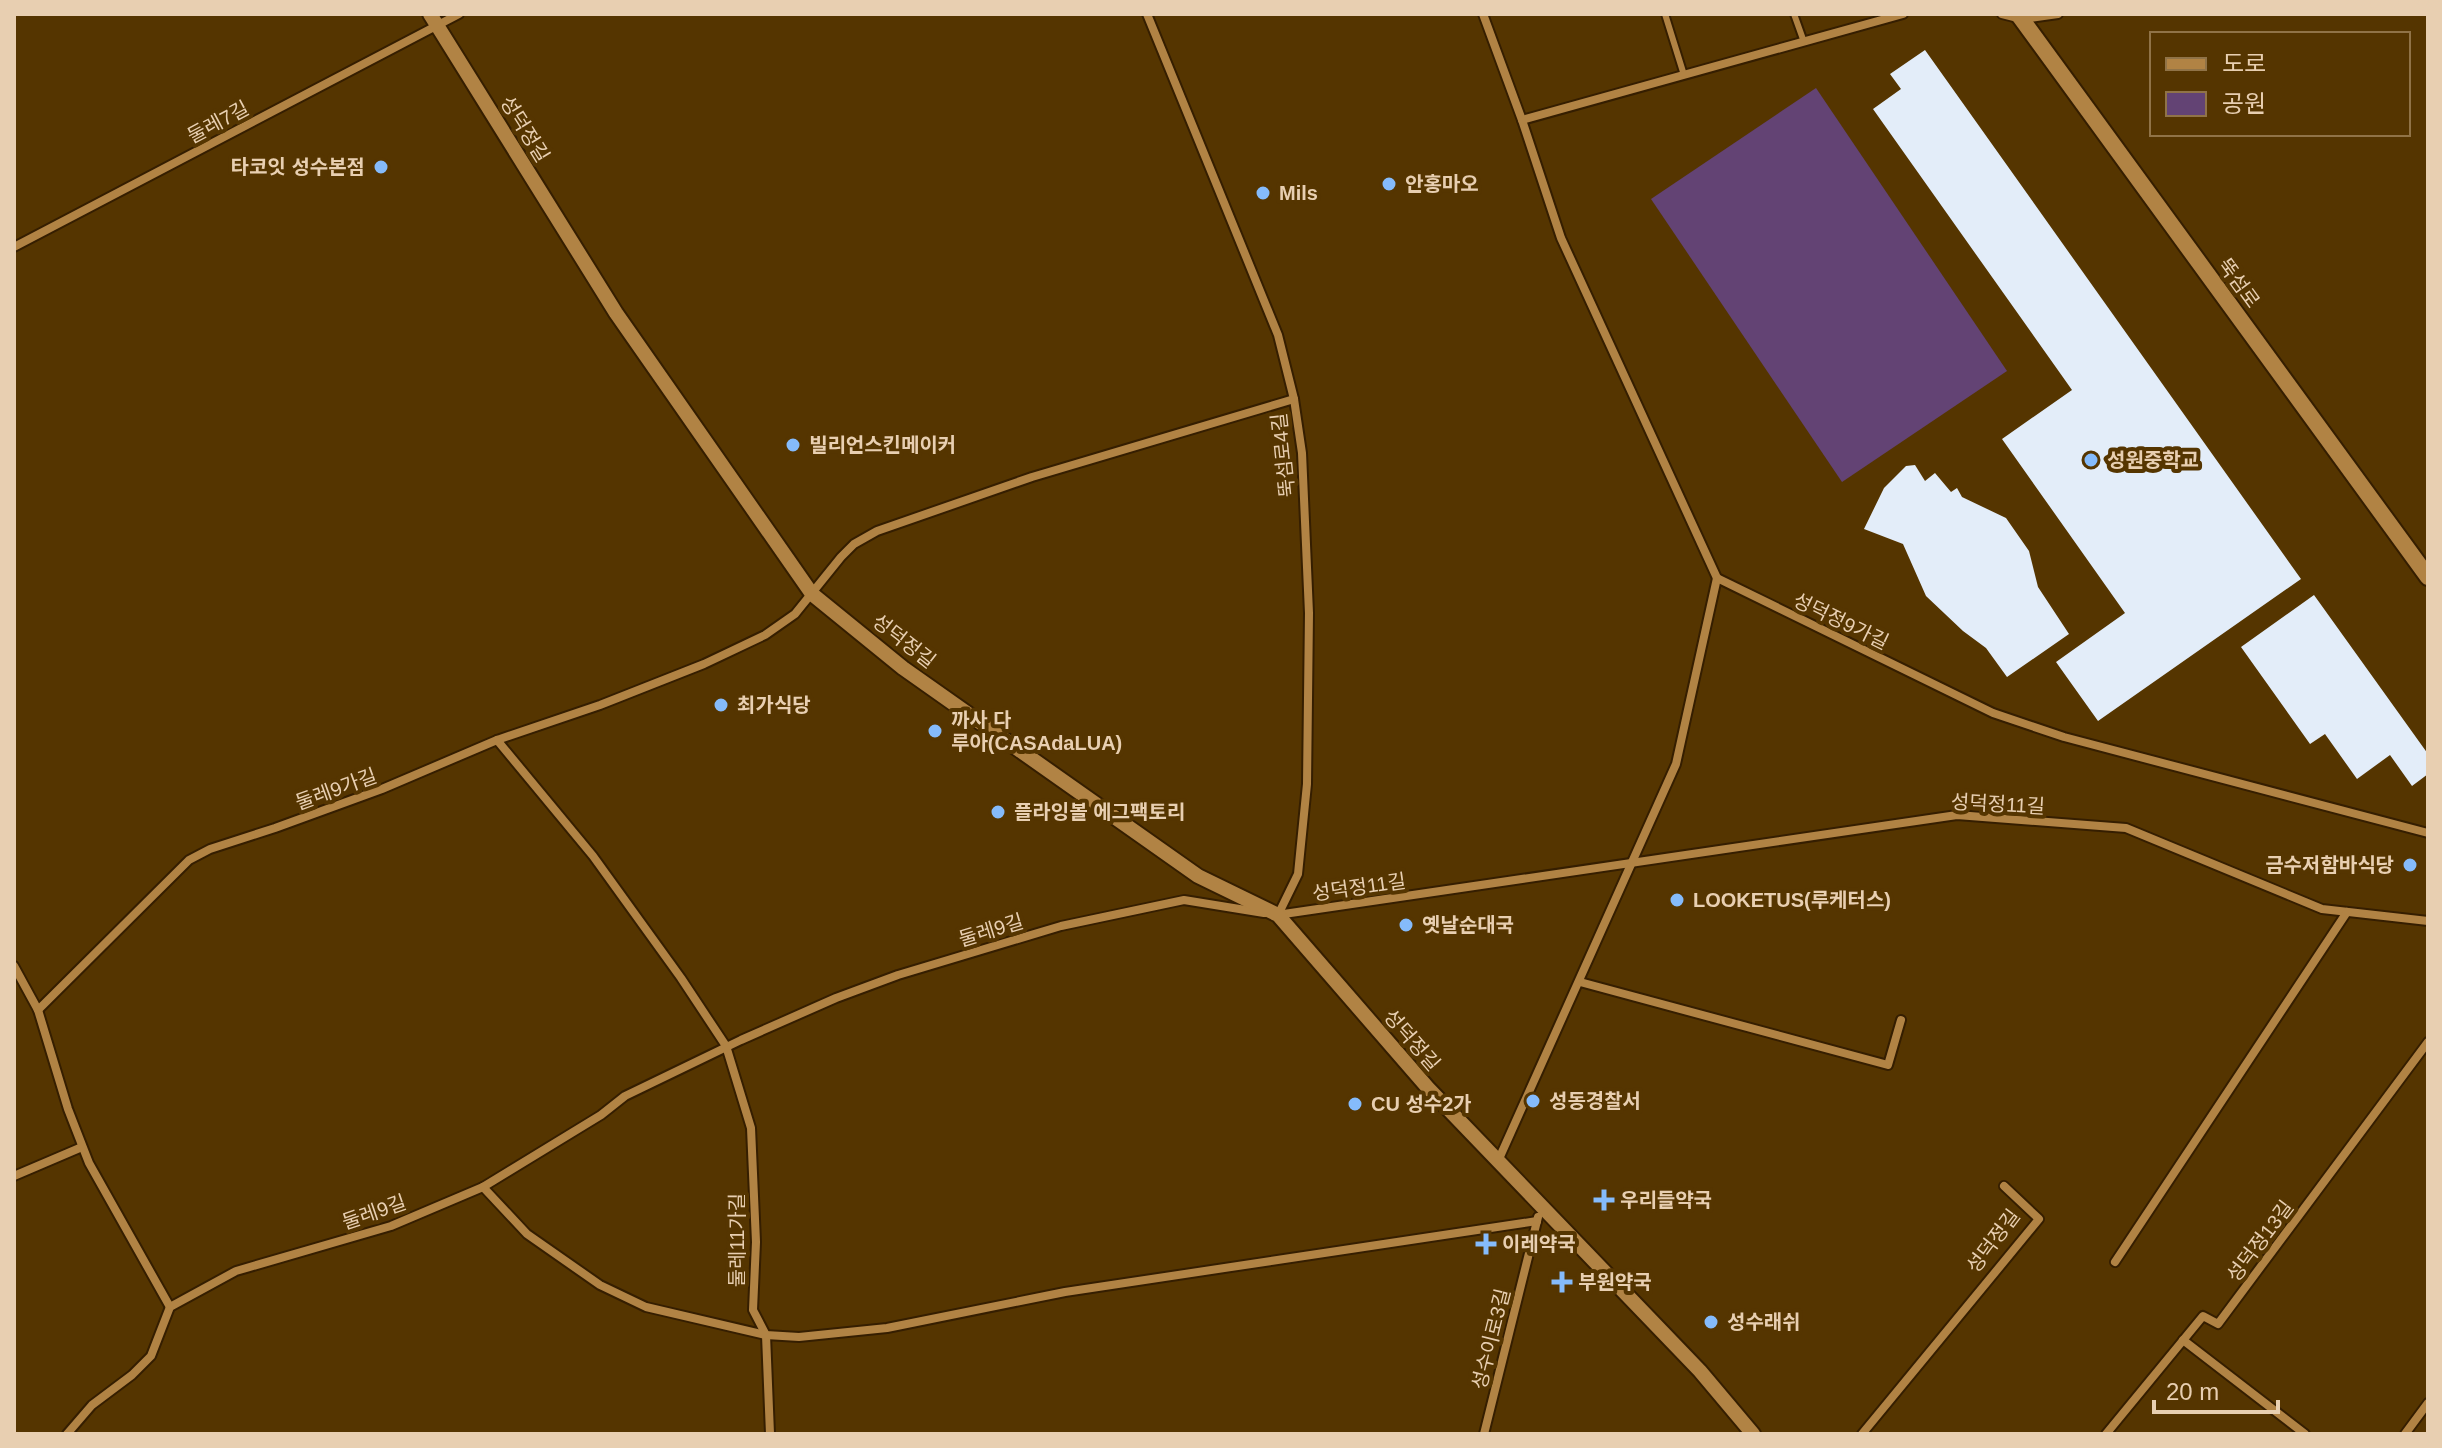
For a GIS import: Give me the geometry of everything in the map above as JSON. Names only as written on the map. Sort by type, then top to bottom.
[{"type":"main road","name":"뚝섬로","points":[[2020,16],[2428,577]]},
{"type":"street","name":"둘레7길","points":[[14,247],[433,20],[459,14]]},
{"type":"street","name":"뚝섬로4길","points":[[1147,14],[1278,335],[1294,399],[1302,453],[1309,613],[1307,784],[1298,874],[1278,915]]},
{"type":"street","points":[[1483,14],[1561,238],[1717,578],[1676,764],[1498,1161]]},
{"type":"street","points":[[1522,120],[1903,14]]},
{"type":"street","points":[[2002,14],[2058,14]]},
{"type":"street","name":"성덕정길","points":[[433,20],[616,313],[812,594],[903,668],[1198,876],[1278,915],[1428,1088],[1700,1371],[1753,1434]]},
{"type":"street","name":"둘레9가길","points":[[38,1010],[189,860],[210,849],[382,789],[497,740],[600,705],[704,664],[765,635],[795,614],[854,544],[877,531],[1032,477],[1294,399]]},
{"type":"street","name":"성덕정9가길","points":[[1717,578],[1993,713],[2064,737],[2428,833]]},
{"type":"street","points":[[497,740],[602,868],[726,1046]]},
{"type":"street","name":"성덕정11길","points":[[1278,915],[1957,815],[2126,828],[2322,909],[2428,921]]},
{"type":"street","name":"둘레9길","points":[[170,1307],[236,1271],[391,1226],[483,1187],[601,1115],[625,1096],[726,1046],[885,980],[1061,926],[1184,900],[1278,915]]},
{"type":"street","points":[[2115,1262],[2347,912]]},
{"type":"street","points":[[14,966],[38,1010],[82,1147],[170,1307],[151,1356],[132,1375],[92,1405],[67,1434]]},
{"type":"street","points":[[1580,982],[1888,1065],[1901,1020]]},
{"type":"street","name":"성덕정13길","points":[[2106,1434],[2203,1316],[2218,1324],[2428,1042]]},
{"type":"street","name":"둘레11가길","points":[[726,1046],[751,1128],[756,1242],[753,1310],[766,1335],[770,1434]]},
{"type":"street","points":[[14,1176],[82,1147]]},
{"type":"street","name":"성덕정길","points":[[1862,1434],[2039,1219],[2004,1186]]},
{"type":"street","points":[[483,1187],[527,1234],[600,1285],[646,1307],[766,1335],[799,1337],[887,1328],[1065,1292],[1537,1221]]},
{"type":"street","name":"성수이로3길","points":[[1484,1434],[1541,1205]]},
{"type":"street","points":[[2183,1340],[2305,1434]]},
{"type":"street","points":[[2405,1434],[2428,1403]]},
{"type":"lane","points":[[1665,14],[1684,75]]},
{"type":"lane","points":[[1794,14],[1804,42]]},
{"type":"green space","points":[[1816,88],[2007,371],[1842,482],[1651,199]]},
{"type":"building","points":[[1925,50],[2301,579],[2098,721],[2056,662],[2125,613],[2002,439],[2072,390],[1873,109],[1901,89],[1890,74]]},
{"type":"building","points":[[1915,465],[1925,481],[1935,473],[1951,492],[1957,488],[1962,497],[2006,518],[2029,551],[2038,587],[2069,634],[2007,677],[1986,648],[1926,596],[1903,544],[1864,529],[1884,488],[1906,466]]},
{"type":"building","points":[[2314,595],[2428,754],[2428,774],[2412,786],[2390,755],[2357,779],[2325,734],[2310,744],[2241,647]]},
{"type":"place","name":"타코잇 성수본점","points":[[381,167]]},
{"type":"place","name":"안홍마오","points":[[1389,184]]},
{"type":"place","name":"Mils","points":[[1263,193]]},
{"type":"place","name":"빌리언스킨메이커","points":[[793,445]]},
{"type":"place","name":"성원중학교","points":[[2091,460]]},
{"type":"place","name":"최가식당","points":[[721,705]]},
{"type":"place","name":"까사 다 루아(CASAdaLUA)","points":[[935,731]]},
{"type":"place","name":"플라잉볼 에그팩토리","points":[[998,812]]},
{"type":"place","name":"금수저함바식당","points":[[2410,865]]},
{"type":"place","name":"LOOKETUS(루케터스)","points":[[1677,900]]},
{"type":"place","name":"옛날순대국","points":[[1406,925]]},
{"type":"place","name":"성동경찰서","points":[[1533,1101]]},
{"type":"place","name":"CU 성수2가","points":[[1355,1104]]},
{"type":"place","name":"우리들약국","points":[[1604,1200]]},
{"type":"place","name":"이레약국","points":[[1486,1244]]},
{"type":"place","name":"부원약국","points":[[1562,1282]]},
{"type":"place","name":"성수래쉬","points":[[1711,1322]]}]
